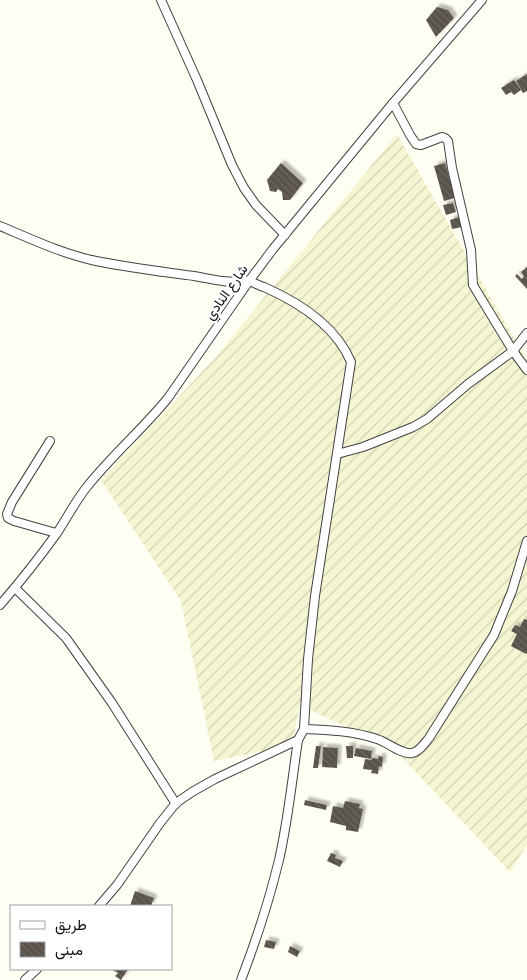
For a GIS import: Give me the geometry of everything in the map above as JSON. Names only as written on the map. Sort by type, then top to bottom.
[{"type":"street","points":[[161,0],[232,165],[244,188],[256,205],[285,235]]},
{"type":"street","name":"شارع النادي","points":[[0,605],[56,533],[85,489],[105,464],[168,398],[249,281],[285,235],[393,103],[482,0]]},
{"type":"street","points":[[393,103],[416,144],[421,145],[442,138],[448,141],[452,168],[471,250],[473,285],[513,351],[527,370]]},
{"type":"street","points":[[0,226],[62,251],[94,261],[225,282],[249,281],[278,293],[316,318],[334,334],[347,352],[351,362],[319,564],[310,637],[304,729],[298,740],[279,860],[259,930],[241,980]]},
{"type":"street","points":[[337,454],[363,447],[413,427],[427,419],[474,379],[513,351],[527,332]]},
{"type":"street","points":[[50,441],[12,502],[7,516],[14,521],[56,533]]},
{"type":"street","points":[[304,729],[347,731],[382,740],[409,753],[416,752],[429,738],[494,635],[510,597],[527,541]]},
{"type":"street","points":[[15,588],[66,638],[112,703],[176,804]]},
{"type":"street","points":[[100,905],[117,885],[160,823],[176,804],[192,792],[216,779],[298,740]]},
{"type":"street","points":[[25,980],[36,970]]},
{"type":"green space","points":[[397,134],[527,361],[527,845],[510,872],[395,750],[300,705],[292,745],[214,761],[181,601],[101,480],[215,358]]},
{"type":"building","points":[[437,7],[448,10],[454,18],[436,37],[426,20]]},
{"type":"building","points":[[527,74],[527,91],[523,93],[516,81]]},
{"type":"building","points":[[514,80],[521,90],[514,95],[511,92],[506,95],[501,88]]},
{"type":"building","points":[[281,163],[303,183],[290,200],[283,200],[282,192],[278,189],[276,192],[270,191],[267,180]]},
{"type":"building","points":[[445,163],[455,198],[444,201],[434,166]]},
{"type":"building","points":[[453,203],[456,212],[446,215],[443,205]]},
{"type":"building","points":[[459,217],[462,227],[452,229],[450,220]]},
{"type":"building","points":[[527,267],[527,289],[515,276],[517,274],[522,279],[524,276],[521,272]]},
{"type":"building","points":[[524,619],[527,620],[526,654],[511,646],[517,634],[511,631],[515,625],[520,627]]},
{"type":"building","points":[[316,746],[321,746],[318,768],[313,768]]},
{"type":"building","points":[[346,746],[353,746],[353,758],[347,758]]},
{"type":"building","points":[[323,747],[338,748],[337,768],[322,767]]},
{"type":"building","points":[[356,748],[372,751],[371,759],[354,756]]},
{"type":"building","points":[[379,756],[383,757],[382,767],[379,766],[378,774],[371,773],[372,770],[363,769],[365,759],[378,759]]},
{"type":"building","points":[[305,800],[327,805],[326,810],[304,805]]},
{"type":"building","points":[[345,801],[360,804],[359,808],[363,809],[358,832],[346,830],[346,826],[330,822],[333,806],[343,808]]},
{"type":"building","points":[[331,853],[336,855],[335,858],[343,861],[340,867],[327,861]]},
{"type":"building","points":[[135,891],[154,898],[151,905],[130,905]]},
{"type":"building","points":[[266,940],[276,942],[274,949],[264,947]]},
{"type":"building","points":[[290,946],[300,951],[297,957],[288,952]]},
{"type":"building","points":[[113,970],[127,970],[121,980],[115,976],[118,973]]}]
